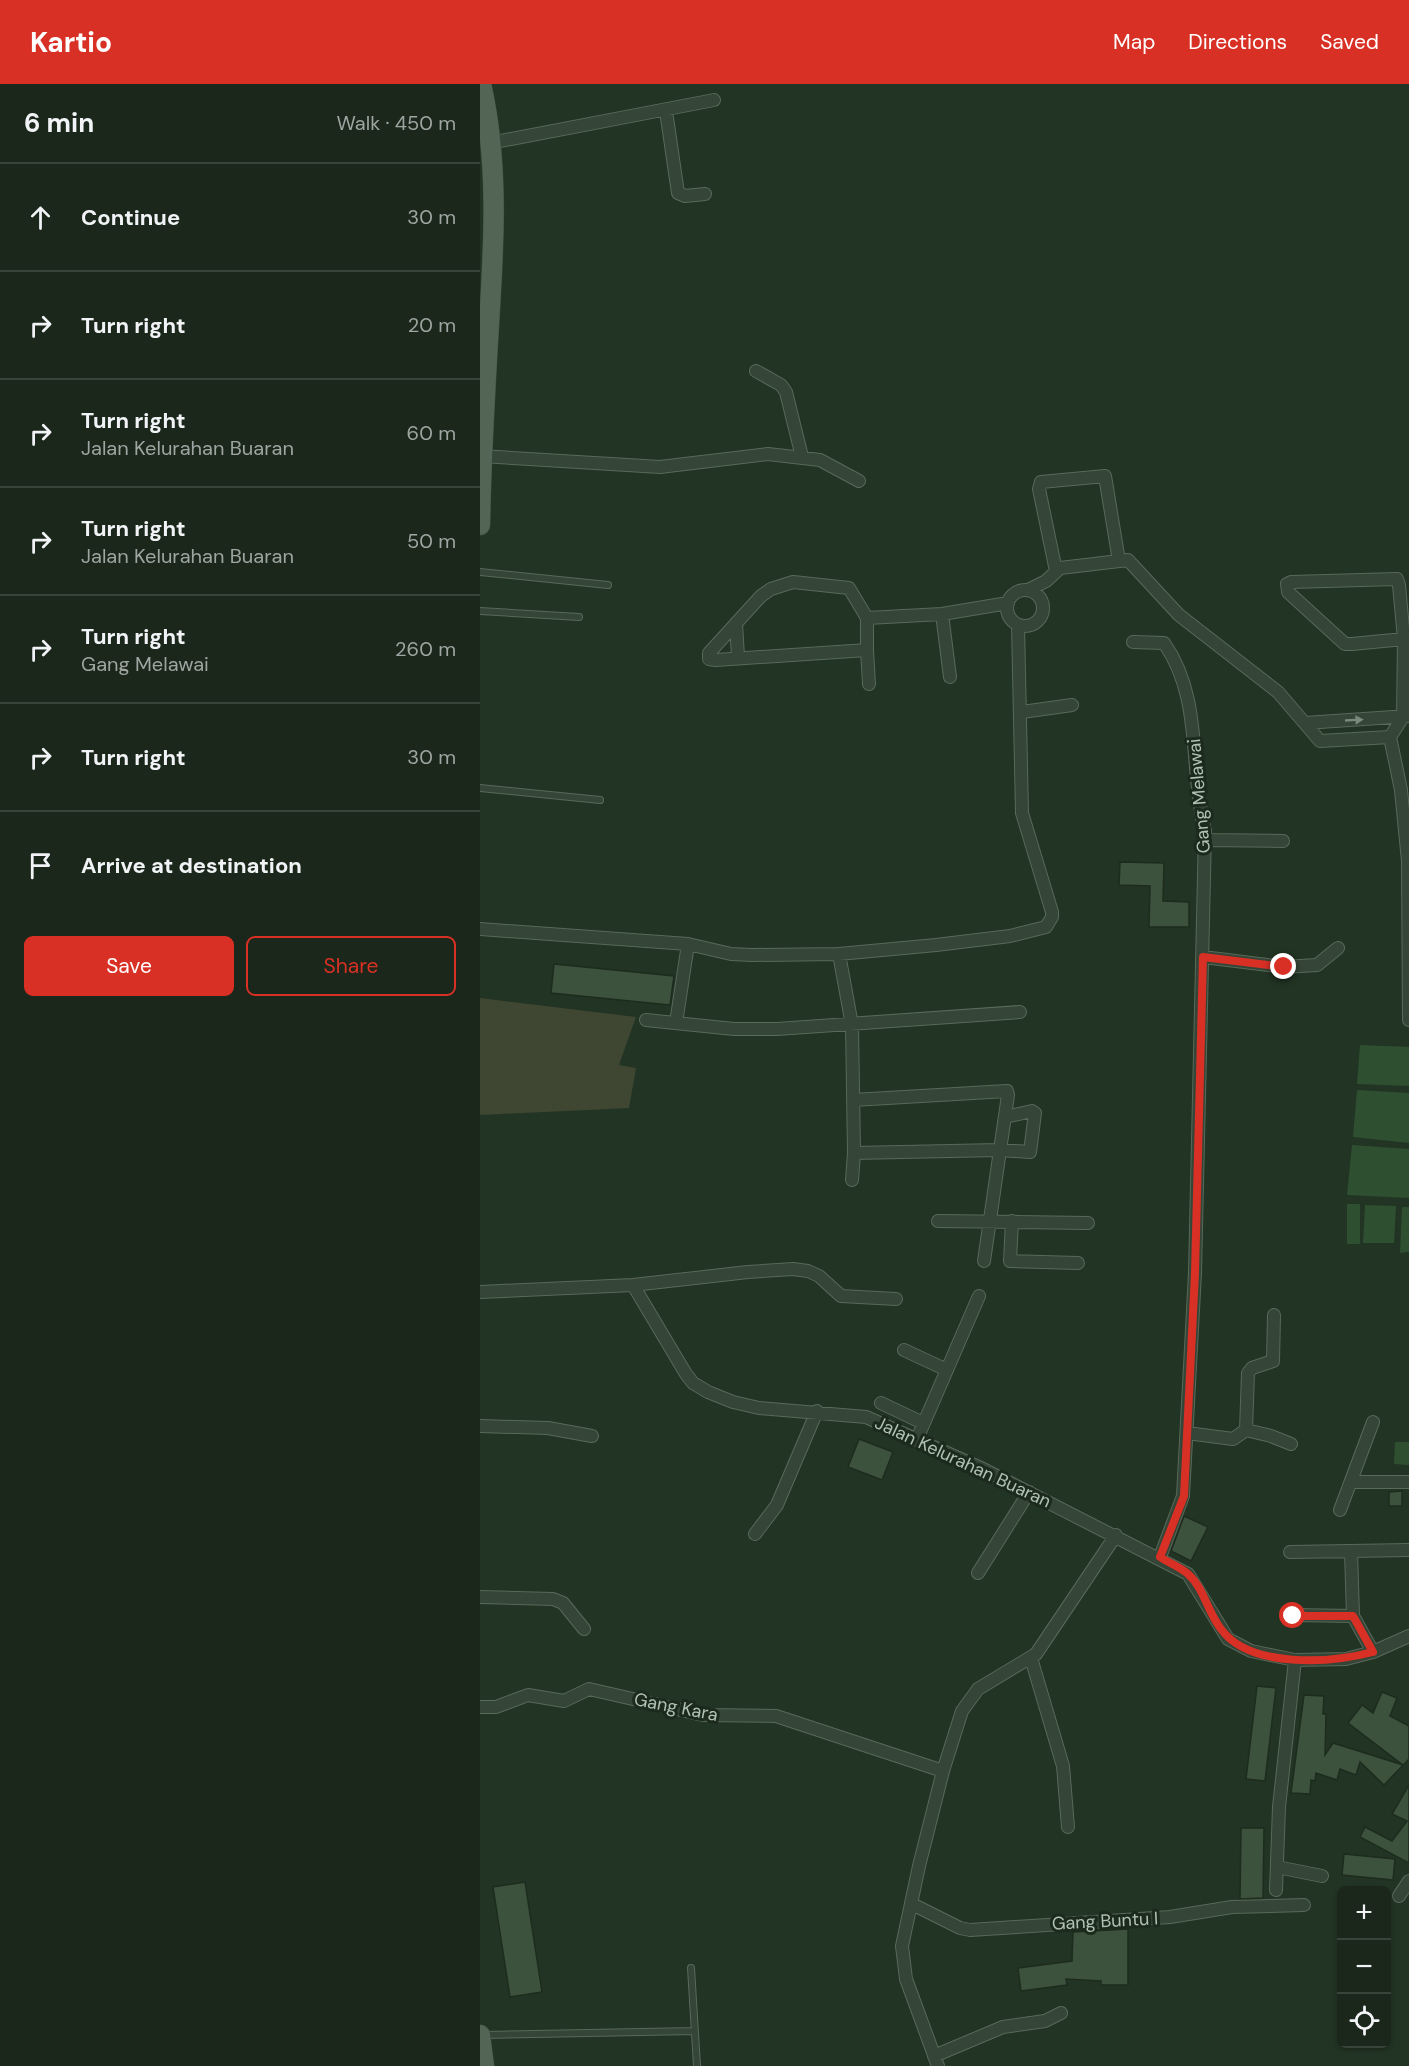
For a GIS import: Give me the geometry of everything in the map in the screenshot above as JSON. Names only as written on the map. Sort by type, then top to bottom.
[{"type":"main road","points":[[480,525],[481,456],[494,250],[494,175],[481,84]]},
{"type":"main road","points":[[480,2035],[484,2066]]},
{"type":"street","points":[[490,143],[714,100]]},
{"type":"street","points":[[666,111],[678,193],[685,196],[705,194]]},
{"type":"street","points":[[756,371],[781,385],[786,392],[802,457]]},
{"type":"street","points":[[481,456],[660,467],[759,454],[820,460],[859,481]]},
{"type":"street","points":[[1056,571],[1040,489],[1041,482],[1105,476],[1119,561]]},
{"type":"street","points":[[480,929],[688,944],[731,954],[839,954],[1010,936],[1046,927],[1050,922],[1052,912],[1022,813],[1022,712],[1018,625],[1008,615],[1008,603],[1015,593],[1028,590],[1046,581],[1060,568],[1128,560],[1179,615],[1269,684],[1323,742],[1390,737],[1406,716],[1406,639],[1397,579],[1291,582],[1287,584],[1288,592],[1345,644],[1406,639]]},
{"type":"street","points":[[867,650],[716,660],[708,656],[736,623],[771,589],[793,582],[849,588],[867,618],[869,684]]},
{"type":"street","points":[[1018,625],[1035,624],[1043,614],[1042,601],[1034,592],[1028,590]]},
{"type":"street","points":[[867,618],[942,614],[1008,603]]},
{"type":"street","points":[[942,614],[950,677]]},
{"type":"street","points":[[736,623],[738,657]]},
{"type":"street","name":"Gang Melawai","points":[[1133,642],[1164,643],[1185,692],[1192,719],[1197,783],[1205,840],[1187,1432],[1181,1507],[1160,1557]]},
{"type":"street","points":[[1022,712],[1072,705]]},
{"type":"street","points":[[1305,723],[1406,716]]},
{"type":"street","points":[[1390,737],[1405,790],[1409,861],[1409,1020]]},
{"type":"street","points":[[1205,840],[1283,841]]},
{"type":"street","points":[[676,1023],[688,944]]},
{"type":"street","points":[[1203,957],[1284,967],[1317,965],[1338,948]]},
{"type":"street","points":[[839,954],[852,1025],[854,1153],[852,1180]]},
{"type":"street","points":[[646,1020],[766,1029],[1020,1012]]},
{"type":"street","points":[[853,1100],[1003,1089],[1008,1095],[984,1261]]},
{"type":"street","points":[[854,1153],[999,1150],[1031,1152],[1035,1113],[1032,1111],[1005,1117]]},
{"type":"street","points":[[938,1221],[1088,1223]]},
{"type":"street","points":[[1012,1221],[1010,1261],[1078,1263]]},
{"type":"street","points":[[480,1292],[633,1285],[793,1269],[808,1271],[819,1276],[841,1296],[896,1299]]},
{"type":"street","name":"Jalan Kelurahan Buaran","points":[[633,1285],[693,1383],[733,1402],[759,1408],[866,1417],[917,1438],[1160,1557],[1188,1574],[1228,1639],[1251,1650],[1295,1660],[1346,1659],[1373,1652],[1409,1636]]},
{"type":"street","points":[[917,1438],[979,1296]]},
{"type":"street","points":[[1246,1430],[1248,1373],[1252,1368],[1273,1361],[1274,1315]]},
{"type":"street","points":[[904,1350],[947,1370]]},
{"type":"street","points":[[881,1403],[923,1424]]},
{"type":"street","points":[[755,1534],[777,1505],[817,1412]]},
{"type":"street","points":[[1340,1510],[1374,1422]]},
{"type":"street","points":[[480,1426],[548,1428],[592,1436]]},
{"type":"street","points":[[1187,1432],[1233,1439],[1246,1430],[1291,1444]]},
{"type":"street","points":[[1351,1482],[1409,1482]]},
{"type":"street","points":[[978,1573],[1029,1492]]},
{"type":"street","points":[[1061,2013],[1046,2021],[1003,2028],[936,2061],[904,1965],[904,1935],[942,1771],[962,1711],[971,1697],[1031,1658],[1073,1602],[1116,1535]]},
{"type":"street","points":[[1290,1551],[1409,1550]]},
{"type":"street","points":[[1351,1551],[1353,1616],[1373,1652]]},
{"type":"street","points":[[480,1597],[553,1599],[571,1610],[584,1629]]},
{"type":"street","points":[[1293,1616],[1353,1616]]},
{"type":"street","points":[[1031,1658],[1063,1766],[1068,1827]]},
{"type":"street","points":[[1276,1890],[1279,1807],[1295,1660]]},
{"type":"street","name":"Gang Kara","points":[[480,1707],[496,1707],[528,1695],[564,1701],[589,1689],[703,1715],[776,1716],[942,1771]]},
{"type":"street","points":[[1277,1868],[1322,1876]]},
{"type":"street","points":[[1399,1896],[1409,1881]]},
{"type":"street","name":"Gang Buntu I","points":[[912,1904],[960,1928],[970,1930],[1170,1917],[1232,1907],[1304,1905]]},
{"type":"lane","points":[[480,572],[608,585]]},
{"type":"lane","points":[[480,611],[579,617]]},
{"type":"lane","points":[[480,788],[600,800]]},
{"type":"lane","points":[[691,1968],[697,2066]]},
{"type":"lane","points":[[480,2035],[694,2031]]},
{"type":"shaded area","points":[[480,998],[636,1017],[619,1065],[636,1068],[629,1108],[480,1115]]},
{"type":"shaded area","points":[[1360,1045],[1409,1047],[1409,1086],[1357,1084]]},
{"type":"shaded area","points":[[1357,1090],[1409,1093],[1409,1143],[1353,1137]]},
{"type":"shaded area","points":[[1352,1145],[1409,1149],[1409,1198],[1347,1195]]},
{"type":"shaded area","points":[[1347,1204],[1360,1204],[1360,1244],[1347,1244]]},
{"type":"shaded area","points":[[1365,1205],[1396,1206],[1394,1243],[1363,1243]]},
{"type":"shaded area","points":[[1402,1207],[1409,1207],[1409,1252],[1400,1253]]},
{"type":"shaded area","points":[[1395,1442],[1409,1442],[1409,1465],[1394,1464]]},
{"type":"building","points":[[1120,862],[1164,863],[1163,901],[1189,902],[1189,927],[1149,927],[1150,886],[1119,885]]},
{"type":"building","points":[[554,964],[674,976],[670,1005],[551,993]]},
{"type":"building","points":[[859,1439],[893,1452],[882,1480],[848,1467]]},
{"type":"building","points":[[1402,1491],[1402,1506],[1389,1506],[1389,1492]]},
{"type":"building","points":[[1184,1516],[1208,1527],[1191,1561],[1171,1551]]},
{"type":"building","points":[[1257,1686],[1276,1688],[1265,1781],[1246,1779]]},
{"type":"building","points":[[1382,1692],[1397,1698],[1390,1716],[1409,1726],[1409,1759],[1384,1785],[1360,1762],[1356,1775],[1340,1769],[1337,1780],[1316,1773],[1315,1781],[1311,1780],[1310,1794],[1291,1793],[1304,1695],[1324,1696],[1325,1755],[1333,1743],[1403,1765],[1348,1723],[1362,1705],[1373,1713]]},
{"type":"building","points":[[1409,1785],[1409,1863],[1360,1837],[1365,1827],[1392,1841],[1407,1821],[1392,1814]]},
{"type":"building","points":[[1241,1828],[1264,1828],[1263,1898],[1240,1899]]},
{"type":"building","points":[[1344,1854],[1395,1859],[1393,1880],[1342,1875]]},
{"type":"building","points":[[525,1882],[542,1992],[510,1997],[493,1887]]},
{"type":"building","points":[[1128,1929],[1128,1985],[1101,1985],[1101,1981],[1066,1979],[1067,1985],[1021,1991],[1018,1968],[1072,1961],[1073,1932]]},
{"type":"route","points":[[1284,967],[1203,957],[1195,1273],[1184,1496],[1160,1557],[1188,1574],[1219,1628],[1228,1639],[1239,1646],[1295,1660],[1346,1659],[1373,1652],[1353,1616],[1293,1616]]}]
